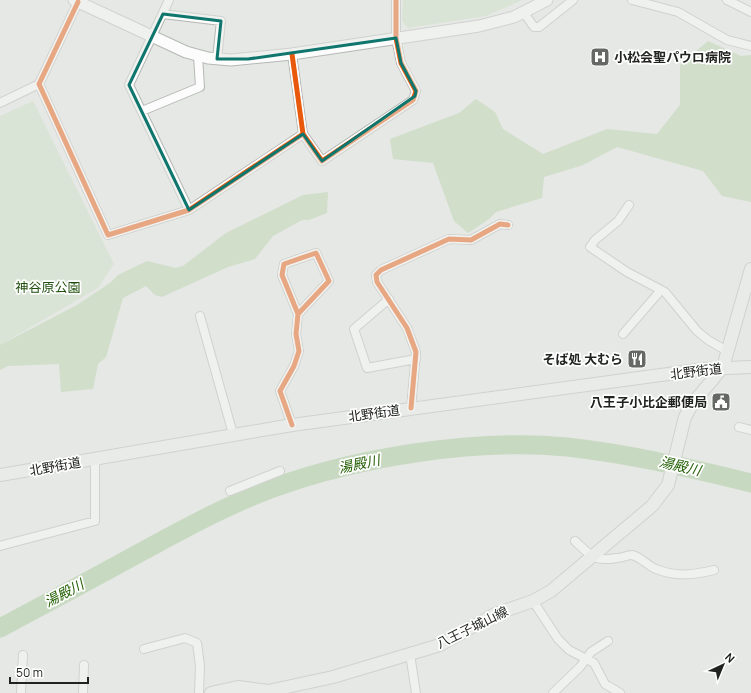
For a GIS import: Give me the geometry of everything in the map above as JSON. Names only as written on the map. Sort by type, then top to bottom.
[{"type":"main road","points":[[723,367],[751,269]]},
{"type":"main road","name":"北野街道","points":[[0,475],[232,434],[292,425],[723,367],[751,367]]},
{"type":"main road","name":"八王子城山線","points":[[211,693],[238,687],[268,691],[287,689],[440,645],[495,614],[533,601],[551,591],[652,506],[666,490],[682,424],[688,411],[723,367]]},
{"type":"street","points":[[169,0],[129,85],[190,210]]},
{"type":"street","points":[[292,54],[303,134],[322,161],[413,100],[416,90],[401,63],[396,38],[396,0]]},
{"type":"street","points":[[0,103],[39,84],[76,1],[152,37],[198,56],[217,59],[248,59],[292,54],[487,25],[524,13],[547,0]]},
{"type":"street","points":[[524,13],[534,27],[539,27],[573,0]]},
{"type":"street","points":[[632,0],[678,12],[727,40],[751,46]]},
{"type":"street","points":[[727,0],[751,12]]},
{"type":"street","points":[[163,14],[221,21],[217,59]]},
{"type":"street","points":[[142,111],[200,87],[198,56]]},
{"type":"street","points":[[39,84],[108,235],[190,210],[303,134]]},
{"type":"street","points":[[629,205],[618,221],[595,240],[590,248],[627,272],[661,290],[671,299],[697,331],[708,340],[727,351]]},
{"type":"street","points":[[411,408],[416,352],[407,328],[377,282],[376,275],[381,270],[449,239],[471,240],[500,224],[508,225]]},
{"type":"street","points":[[292,425],[280,391],[294,366],[299,351],[296,334],[298,314],[282,275],[284,264],[316,253],[329,281],[298,314]]},
{"type":"street","points":[[623,334],[661,290]]},
{"type":"street","points":[[389,299],[354,329],[366,368],[416,359]]},
{"type":"street","points":[[200,316],[232,434]]},
{"type":"street","points":[[739,428],[751,430]]},
{"type":"street","points":[[0,546],[95,521],[95,459]]},
{"type":"street","points":[[230,491],[280,471]]},
{"type":"street","points":[[575,540],[593,557],[604,560],[630,555],[637,556],[656,569],[690,576],[714,570]]},
{"type":"street","points":[[533,601],[558,639],[569,650],[594,663],[605,684],[620,693]]},
{"type":"street","points":[[144,649],[185,638],[197,643],[200,666],[199,693]]},
{"type":"street","points":[[553,693],[591,652],[608,641]]},
{"type":"street","points":[[410,654],[416,693]]},
{"type":"street","points":[[21,693],[23,655]]},
{"type":"street","points":[[83,693],[84,665]]},
{"type":"highlighted area","points":[[163,14],[221,21],[217,59],[248,59],[396,38],[401,63],[416,91],[415,96],[322,161],[303,134],[189,210],[129,85]]},
{"type":"green space","points":[[403,0],[523,0],[486,16],[408,28],[402,21]]},
{"type":"green space","points":[[708,41],[741,56],[751,55],[751,202],[722,196],[703,171],[617,147],[583,165],[544,177],[542,198],[496,212],[489,219],[468,233],[454,221],[433,163],[393,159],[390,139],[459,113],[476,99],[495,112],[503,129],[543,154],[607,129],[657,134],[680,105],[680,65]]},
{"type":"green space","name":"神谷原公園","points":[[33,101],[114,264],[98,288],[0,345],[0,116]]},
{"type":"green space","points":[[328,192],[327,213],[309,220],[302,220],[273,236],[255,259],[228,267],[162,297],[155,295],[146,286],[123,298],[106,357],[98,364],[93,389],[61,392],[59,364],[8,366],[0,370],[0,345],[77,305],[110,283],[118,275],[147,261],[176,268],[183,266],[226,233],[303,195]]},
{"type":"waterway","name":"湯殿川","points":[[0,628],[173,535],[239,502],[273,488],[306,477],[342,467],[380,459],[418,452],[495,445],[567,447],[637,458],[751,483]]},
{"type":"cycle path","points":[[303,134],[322,161],[413,100],[416,91],[401,63],[396,38],[396,0]]},
{"type":"cycle path","points":[[78,2],[39,84],[108,235],[189,210],[303,134],[292,54]]},
{"type":"cycle path","points":[[411,408],[416,352],[407,328],[377,282],[376,275],[381,270],[449,239],[471,240],[500,224],[508,225]]},
{"type":"cycle path","points":[[292,425],[280,391],[294,366],[299,351],[296,334],[298,314],[329,281],[316,253],[284,264],[282,275],[298,314]]},
{"type":"place","name":"小松会聖パウロ病院","points":[[600,57]]},
{"type":"place","name":"そば処 大むら","points":[[637,359]]},
{"type":"place","name":"八王子小比企郵便局","points":[[721,402]]}]
